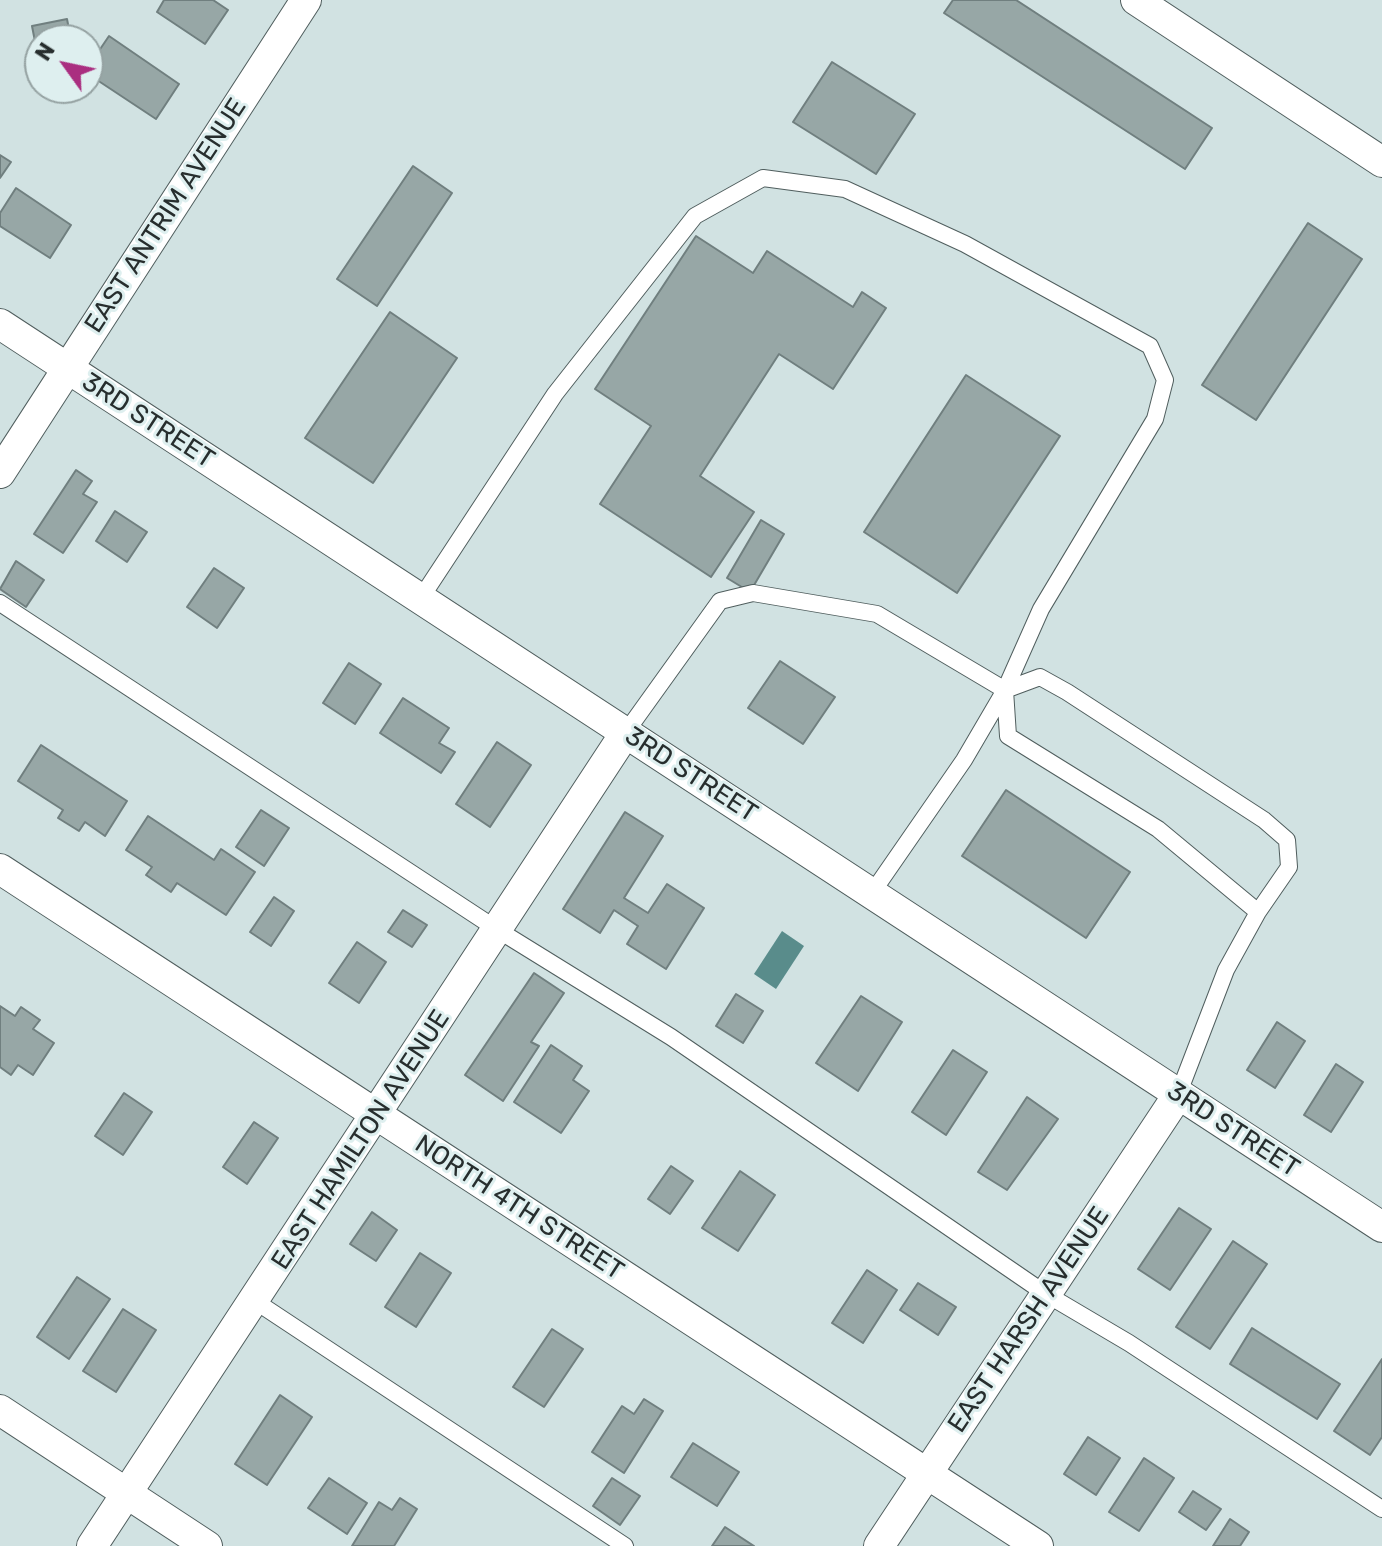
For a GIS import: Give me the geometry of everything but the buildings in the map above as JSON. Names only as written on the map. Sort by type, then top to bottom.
[{"type":"street","name":"EAST ANTRIM AVENUE","points":[[0,473],[306,0]]},
{"type":"street","points":[[1136,0],[1382,162]]},
{"type":"street","name":"3RD STREET","points":[[0,324],[1382,1227]]},
{"type":"street","name":"EAST HAMILTON AVENUE","points":[[92,1546],[378,1115],[626,732]]},
{"type":"street","name":"NORTH 4TH STREET","points":[[0,869],[1038,1546]]},
{"type":"street","name":"EAST HARSH AVENUE","points":[[879,1546],[1178,1095]]},
{"type":"street","points":[[0,1410],[207,1546]]},
{"type":"lane","points":[[421,598],[555,394],[695,216],[763,178],[845,189],[965,244],[1150,346],[1165,380],[1155,419],[1041,609],[1005,690],[964,760],[872,893]]},
{"type":"lane","points":[[626,732],[720,601],[753,593],[877,614],[1005,690]]},
{"type":"lane","points":[[0,603],[498,930],[671,1037],[1046,1294],[1129,1343],[1382,1509]]},
{"type":"lane","points":[[1005,690],[1040,677],[1264,820],[1287,840],[1289,867],[1258,912],[1226,970],[1178,1095]]},
{"type":"lane","points":[[1005,690],[1008,736],[1158,829],[1258,912]]},
{"type":"lane","points":[[255,1301],[625,1546]]},
{"type":"water","points":[[782,931],[804,946],[776,989],[754,974]]}]
